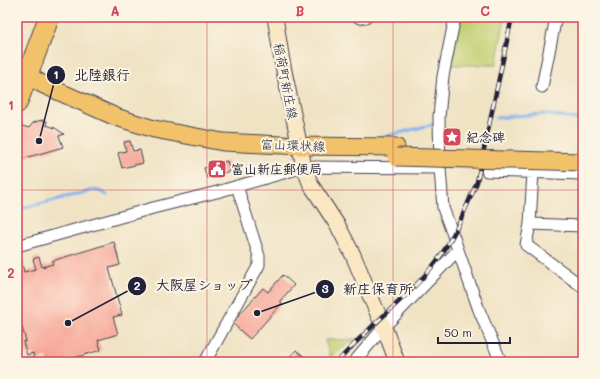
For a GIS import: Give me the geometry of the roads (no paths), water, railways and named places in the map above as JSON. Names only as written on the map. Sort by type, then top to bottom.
[{"type":"highway","points":[[20,80],[37,17]]},
{"type":"highway","points":[[20,80],[39,44],[50,17]]},
{"type":"main road","name":"稲荷町新庄線","points":[[275,17],[282,61],[302,156],[311,185],[338,226],[354,255],[397,362]]},
{"type":"main road","name":"富山環状線","points":[[20,80],[42,84],[116,117],[154,129],[302,156],[396,152],[444,147],[583,151]]},
{"type":"main road","name":"富山環状線","points":[[396,152],[583,162]]},
{"type":"street","points":[[358,17],[366,17]]},
{"type":"street","points":[[455,17],[443,76],[439,117],[440,168],[443,208],[478,310],[501,362]]},
{"type":"street","points":[[542,87],[556,17]]},
{"type":"street","points":[[17,246],[237,186],[302,156],[440,168]]},
{"type":"street","points":[[487,170],[583,174]]},
{"type":"street","points":[[532,172],[530,224],[526,245],[583,287]]},
{"type":"street","points":[[204,362],[259,265],[260,256],[237,186]]},
{"type":"street","points":[[530,224],[583,226]]},
{"type":"street","points":[[354,362],[384,327],[458,250]]},
{"type":"waterway","points":[[496,118],[544,114],[583,120]]},
{"type":"waterway","points":[[380,138],[434,124]]},
{"type":"waterway","points":[[19,209],[94,190],[100,191],[107,195]]},
{"type":"railway","points":[[337,362],[426,275],[445,249],[455,231],[477,182],[512,17]]},
{"type":"place","name":"紀念碑","points":[[452,137]]},
{"type":"place","name":"北陸銀行","points":[[39,141]]},
{"type":"place","name":"富山新庄郵便局","points":[[217,169]]},
{"type":"place","name":"新庄保育所","points":[[257,313]]},
{"type":"place","name":"大阪屋ショップ","points":[[68,323]]}]
